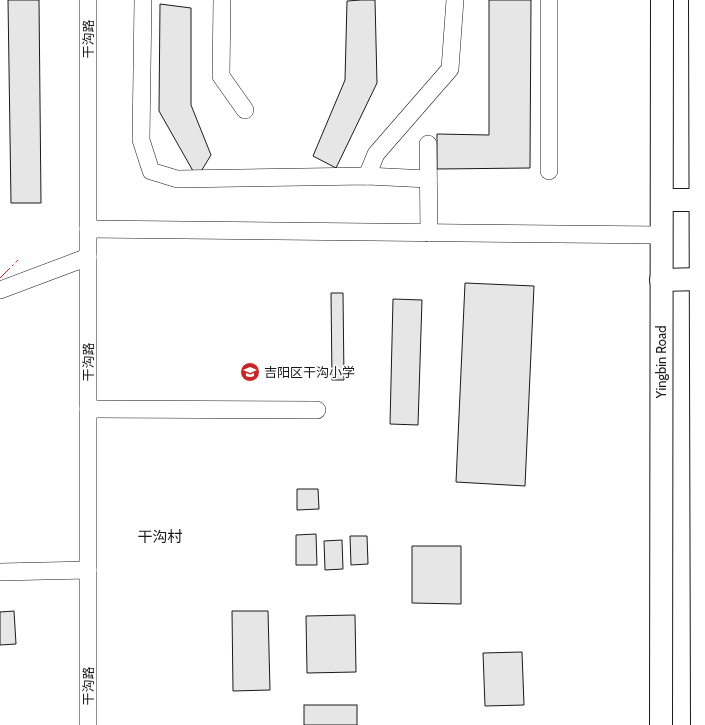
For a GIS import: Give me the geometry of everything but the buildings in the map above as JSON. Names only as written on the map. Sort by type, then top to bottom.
[{"type":"highway","name":"Yingbin Road","points":[[661,725],[662,0]]},
{"type":"highway","points":[[700,0],[703,114],[701,200],[703,241],[701,279],[702,725]]},
{"type":"highway","points":[[662,200],[701,200]]},
{"type":"highway","points":[[661,280],[701,279]]},
{"type":"street","name":"干沟路","points":[[88,0],[88,725]]},
{"type":"street","points":[[143,0],[141,140],[151,171],[177,178],[367,176],[428,179]]},
{"type":"street","points":[[222,0],[221,76],[244,110]]},
{"type":"street","points":[[367,176],[376,154],[450,69],[455,0]]},
{"type":"street","points":[[549,0],[549,171]]},
{"type":"street","points":[[428,144],[429,233]]},
{"type":"street","points":[[88,229],[662,235]]},
{"type":"street","points":[[0,290],[88,257]]},
{"type":"street","points":[[88,409],[317,410]]},
{"type":"street","points":[[0,572],[88,570]]},
{"type":"power","points":[[0,278],[18,260]]},
{"type":"place","name":"吉阳区干沟小学","points":[[250,372]]},
{"type":"district","name":"干沟村","points":[[160,537]]}]
